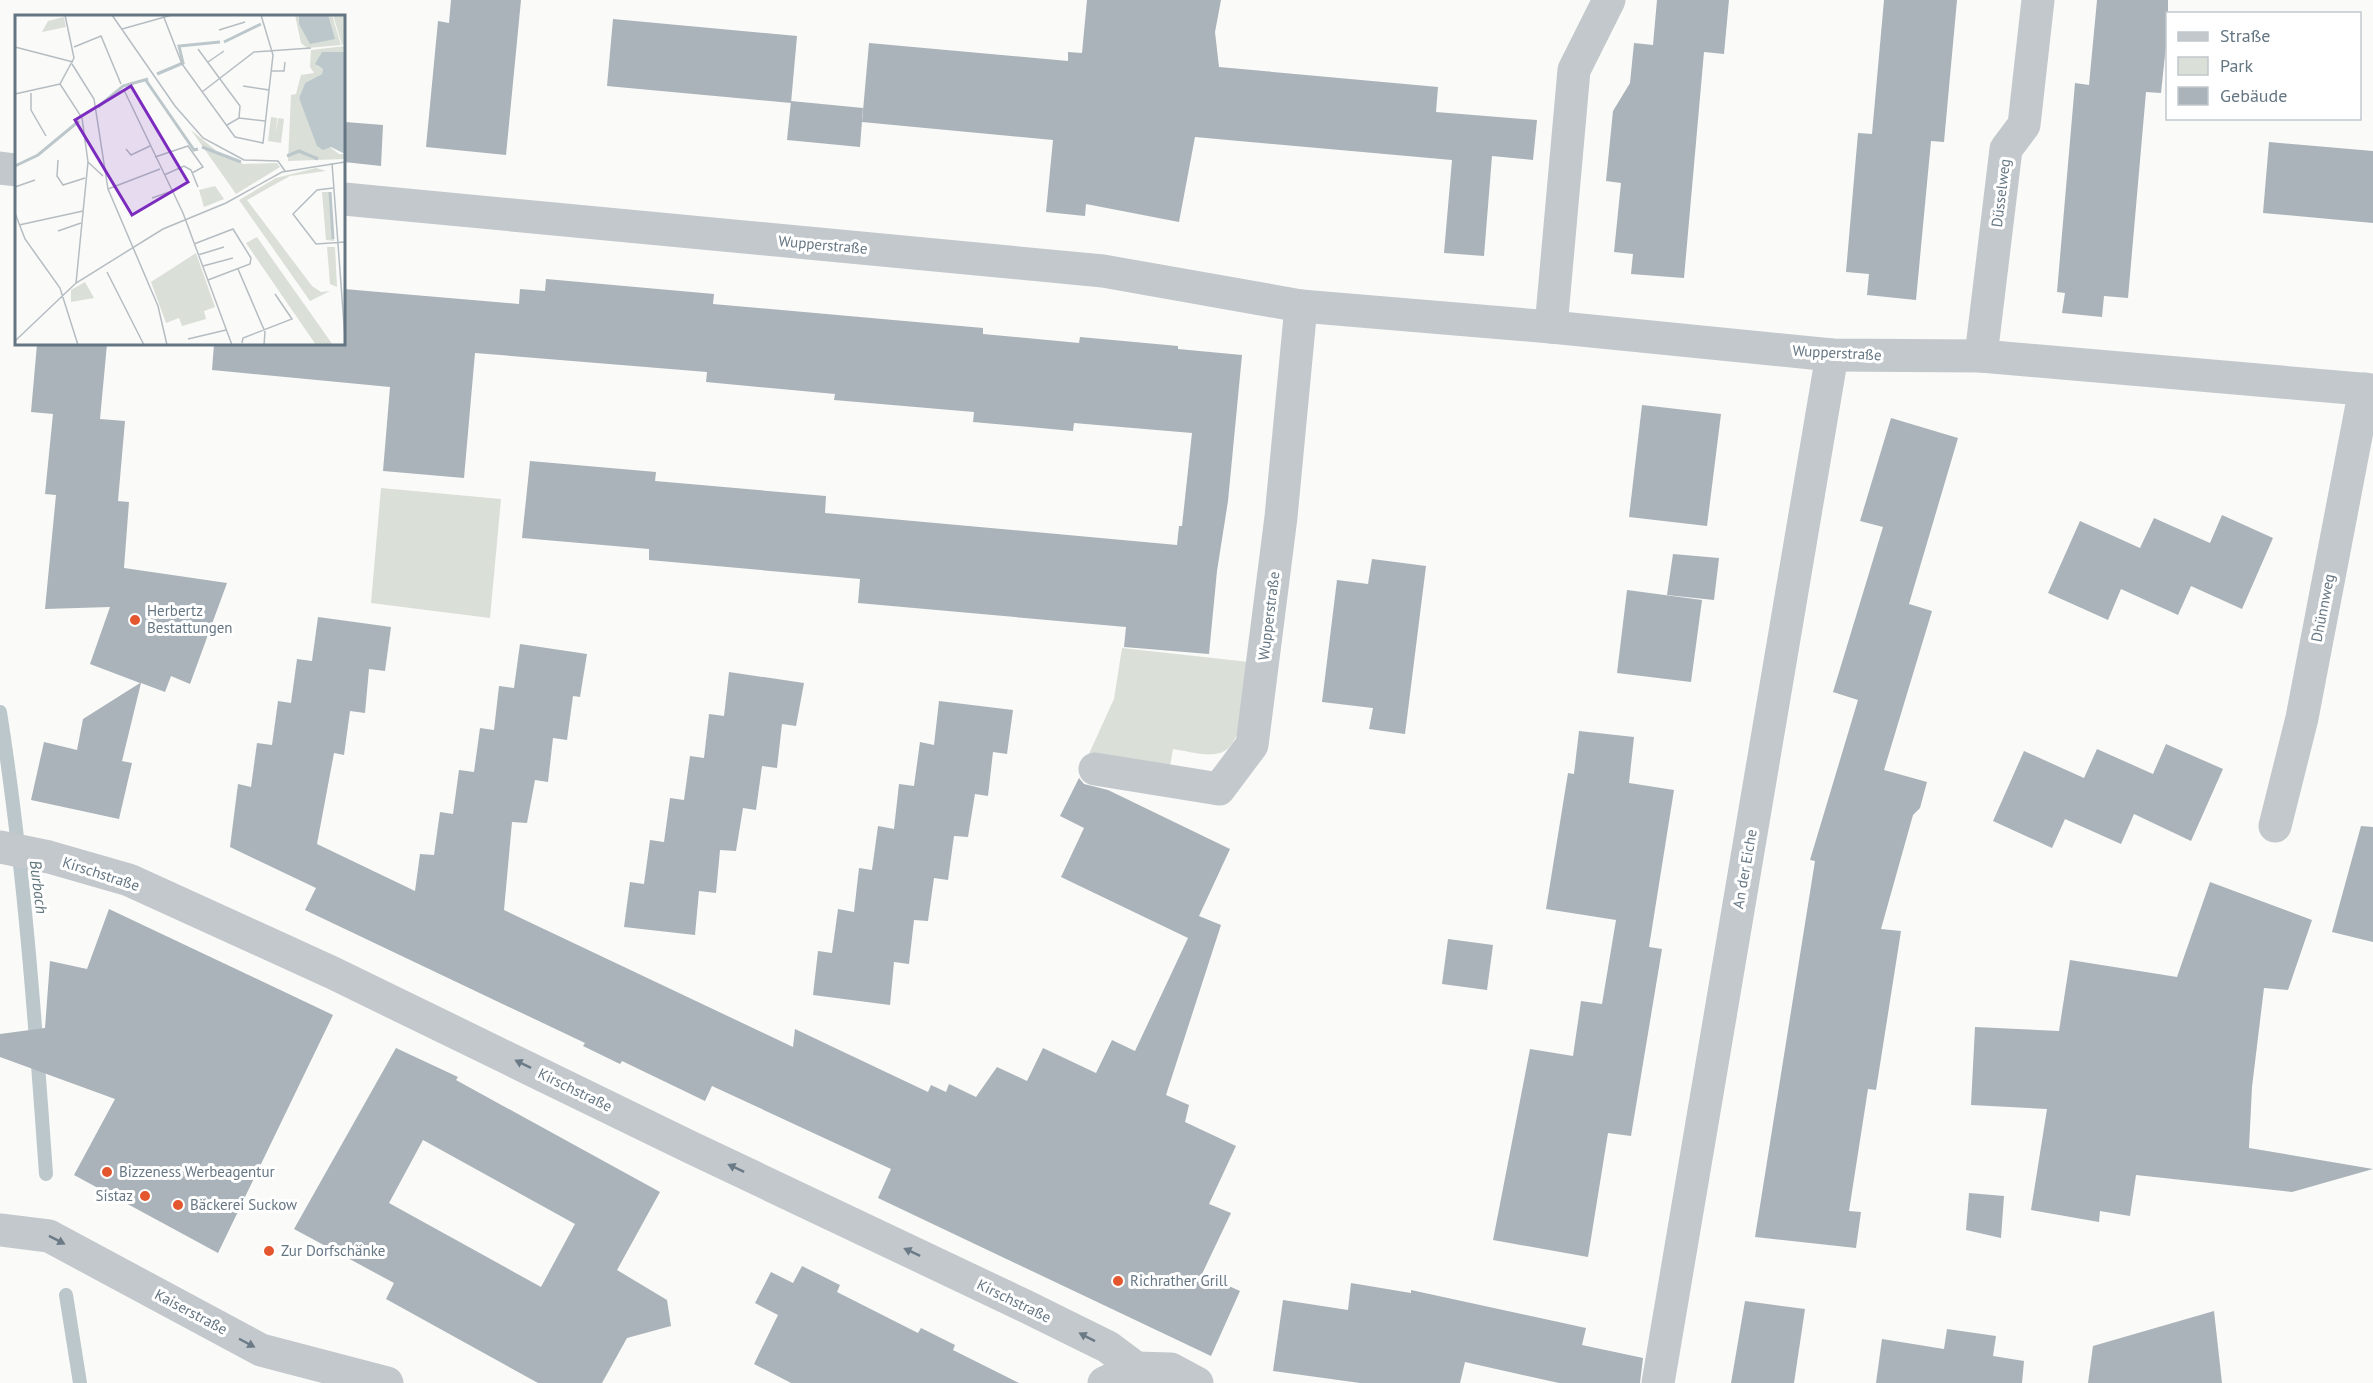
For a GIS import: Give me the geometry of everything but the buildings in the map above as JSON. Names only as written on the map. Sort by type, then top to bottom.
[{"type":"street","points":[[1551,327],[1574,70],[1609,0]]},
{"type":"street","name":"Düsselweg","points":[[1980,356],[2006,149],[2024,125],[2038,0]]},
{"type":"street","points":[[0,168],[15,170]]},
{"type":"street","name":"Wupperstraße","points":[[345,199],[1103,271],[1301,306],[1551,327],[1832,355],[1980,356],[2369,389]]},
{"type":"street","name":"Wupperstraße","points":[[1095,769],[1219,789],[1252,745],[1281,517],[1301,306]]},
{"type":"street","name":"An der Eiche","points":[[1658,1383],[1832,355]]},
{"type":"street","name":"Dhünnweg","points":[[2275,826],[2302,718],[2369,389]]},
{"type":"street","name":"Kirschstraße","points":[[0,847],[49,857],[129,880],[333,973],[680,1142],[1023,1305],[1108,1347],[1136,1368]]},
{"type":"street","name":"Kaiserstraße","points":[[0,1230],[49,1236],[261,1350],[387,1383]]},
{"type":"street","points":[[1104,1383],[1136,1368],[1171,1369],[1197,1383]]},
{"type":"green space","points":[[381,488],[501,499],[490,618],[371,603]]},
{"type":"green space","points":[[1122,648],[1249,662],[1240,727],[1229,748],[1220,753],[1209,754],[1173,749],[1170,766],[1088,756],[1114,699]]},
{"type":"waterway","name":"Burbach","points":[[0,712],[22,885],[46,1174]]},
{"type":"waterway","name":"Burbach","points":[[66,1295],[80,1383]]},
{"type":"place","name":"Herbertz Bestattungen","points":[[135,620]]},
{"type":"place","name":"Bizzeness Werbeagentur","points":[[107,1172]]},
{"type":"place","name":"Sistaz","points":[[145,1196]]},
{"type":"place","name":"Bäckerei Suckow","points":[[178,1205]]},
{"type":"place","name":"Zur Dorfschänke","points":[[269,1251]]},
{"type":"place","name":"Richrather Grill","points":[[1118,1281]]}]
